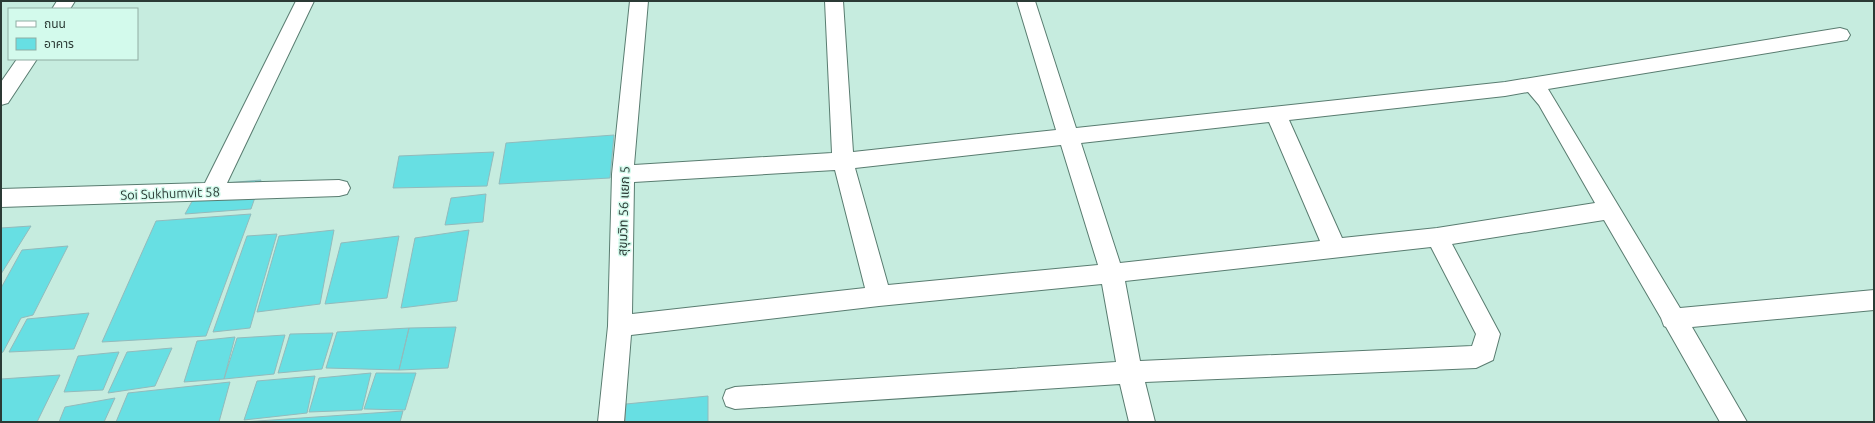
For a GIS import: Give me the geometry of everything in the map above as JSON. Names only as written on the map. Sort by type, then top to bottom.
[{"type":"street","points":[[212,192],[305,1]]},
{"type":"street","name":"สุขุมวิท 56 แยก 5","points":[[611,422],[620,326],[623,174],[639,1]]},
{"type":"street","points":[[834,1],[843,161],[878,296]]},
{"type":"street","points":[[1026,1],[1112,273],[1130,372],[1142,422]]},
{"type":"street","points":[[623,174],[843,161],[1276,114],[1533,84],[1840,35]]},
{"type":"street","points":[[1,98],[26,60]]},
{"type":"street","points":[[1533,84],[1546,100],[1672,319],[1734,422]]},
{"type":"street","points":[[1276,114],[1335,248]]},
{"type":"street","name":"Soi Sukhumvit 58","points":[[1,198],[339,188]]},
{"type":"street","points":[[620,326],[878,296],[1112,273],[1437,237],[1609,210]]},
{"type":"street","points":[[735,398],[1130,372],[1476,357],[1484,352],[1488,334],[1437,237]]},
{"type":"street","points":[[1672,319],[1874,300]]},
{"type":"building","points":[[614,135],[610,178],[499,184],[506,143]]},
{"type":"building","points":[[494,152],[487,186],[393,188],[399,156]]},
{"type":"building","points":[[261,180],[251,209],[185,214],[201,185]]},
{"type":"building","points":[[486,194],[483,222],[445,225],[451,198]]},
{"type":"building","points":[[251,214],[206,336],[102,342],[156,221]]},
{"type":"building","points":[[31,226],[1,274],[1,228]]},
{"type":"building","points":[[334,230],[320,304],[257,312],[279,236]]},
{"type":"building","points":[[469,230],[457,301],[401,308],[415,238]]},
{"type":"building","points":[[277,234],[250,328],[213,332],[247,236]]},
{"type":"building","points":[[399,236],[387,298],[325,304],[341,243]]},
{"type":"building","points":[[68,246],[33,315],[21,318],[3,352],[1,353],[1,288],[22,250]]},
{"type":"building","points":[[89,313],[74,349],[9,352],[27,319]]},
{"type":"building","points":[[456,327],[448,368],[399,370],[409,328]]},
{"type":"building","points":[[409,328],[399,370],[326,368],[337,332]]},
{"type":"building","points":[[333,333],[322,369],[278,373],[290,334]]},
{"type":"building","points":[[285,335],[274,374],[224,379],[237,338]]},
{"type":"building","points":[[235,337],[224,379],[184,382],[197,341]]},
{"type":"building","points":[[172,348],[155,386],[108,393],[127,352]]},
{"type":"building","points":[[119,352],[103,390],[64,392],[78,356]]},
{"type":"building","points":[[371,373],[362,410],[309,412],[319,378]]},
{"type":"building","points":[[376,373],[416,373],[405,410],[364,409]]},
{"type":"building","points":[[60,375],[37,422],[1,422],[1,379]]},
{"type":"building","points":[[315,376],[307,413],[244,420],[257,381]]},
{"type":"building","points":[[230,382],[219,422],[116,422],[128,393]]},
{"type":"building","points":[[708,396],[708,422],[625,422],[626,404]]},
{"type":"building","points":[[115,398],[104,422],[59,422],[65,407]]},
{"type":"building","points":[[403,411],[400,422],[243,422]]}]
